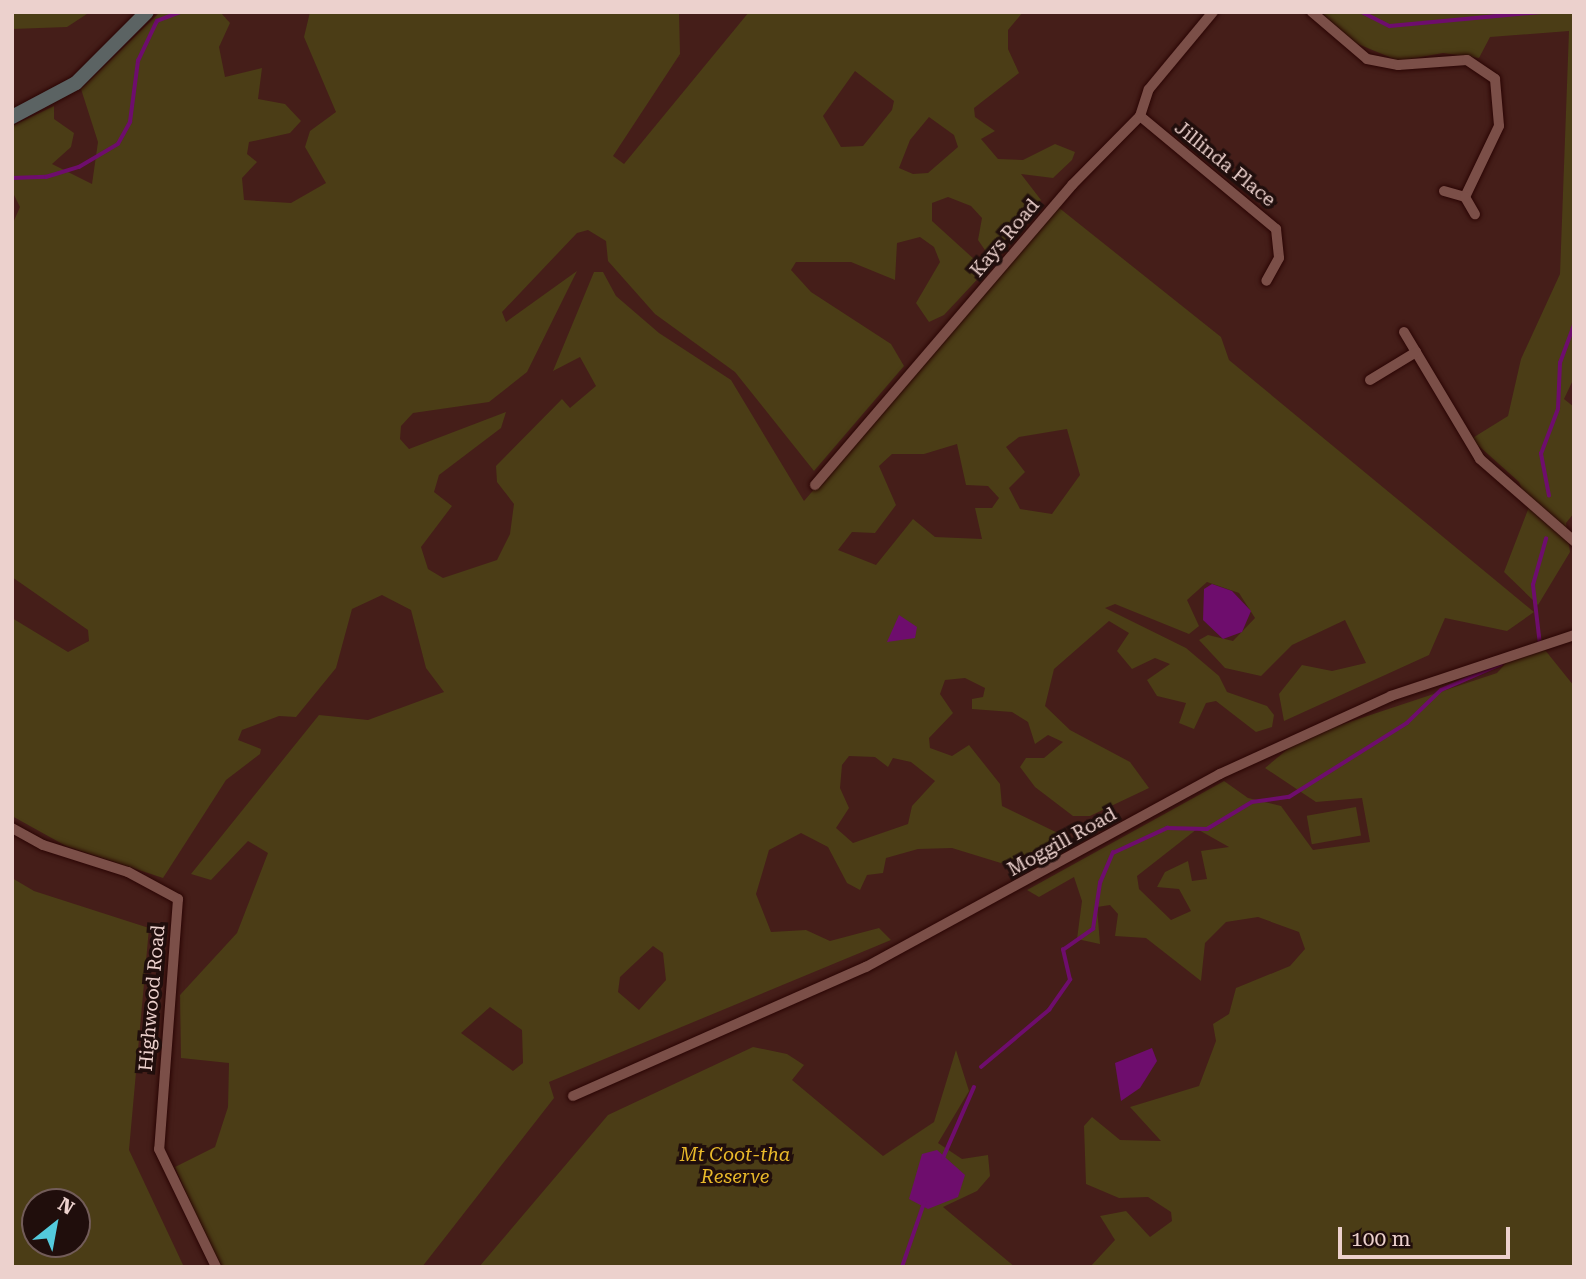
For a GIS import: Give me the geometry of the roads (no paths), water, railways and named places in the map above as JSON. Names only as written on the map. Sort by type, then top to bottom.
[{"type":"main road","points":[[12,117],[76,82],[147,12]]},
{"type":"street","name":"Kays Road","points":[[815,485],[1072,185],[1140,116],[1149,89],[1213,12]]},
{"type":"street","points":[[1312,12],[1367,59],[1398,65],[1467,60],[1495,79],[1499,126],[1465,197]]},
{"type":"street","name":"Jillinda Place","points":[[1140,116],[1276,229],[1279,258],[1266,281]]},
{"type":"street","points":[[1444,191],[1465,197],[1475,214]]},
{"type":"street","points":[[1404,332],[1479,459],[1574,541]]},
{"type":"street","points":[[1370,380],[1416,352]]},
{"type":"street","name":"Moggill Road","points":[[573,1096],[866,967],[1220,774],[1391,696],[1574,635]]},
{"type":"street","name":"Highwood Road","points":[[12,828],[43,845],[128,872],[178,899],[159,1149],[216,1267]]},
{"type":"waterway","points":[[12,178],[46,177],[79,167],[118,144],[130,122],[138,61],[157,21],[180,12]]},
{"type":"waterway","points":[[1362,12],[1390,26],[1541,12]]},
{"type":"waterway","points":[[1549,496],[1541,454],[1558,409],[1560,363],[1574,325]]},
{"type":"waterway","points":[[1540,645],[1533,585],[1546,539]]},
{"type":"waterway","points":[[981,1067],[1049,1010],[1070,980],[1063,950],[1093,929],[1100,883],[1113,853],[1167,828],[1207,829],[1252,802],[1289,797],[1407,723],[1441,690],[1501,664]]},
{"type":"waterway","points":[[943,1158],[974,1087]]},
{"type":"waterway","points":[[902,1267],[924,1203]]},
{"type":"park label","name":"Mt Coot-tha Reserve","points":[[735,1166]]}]
